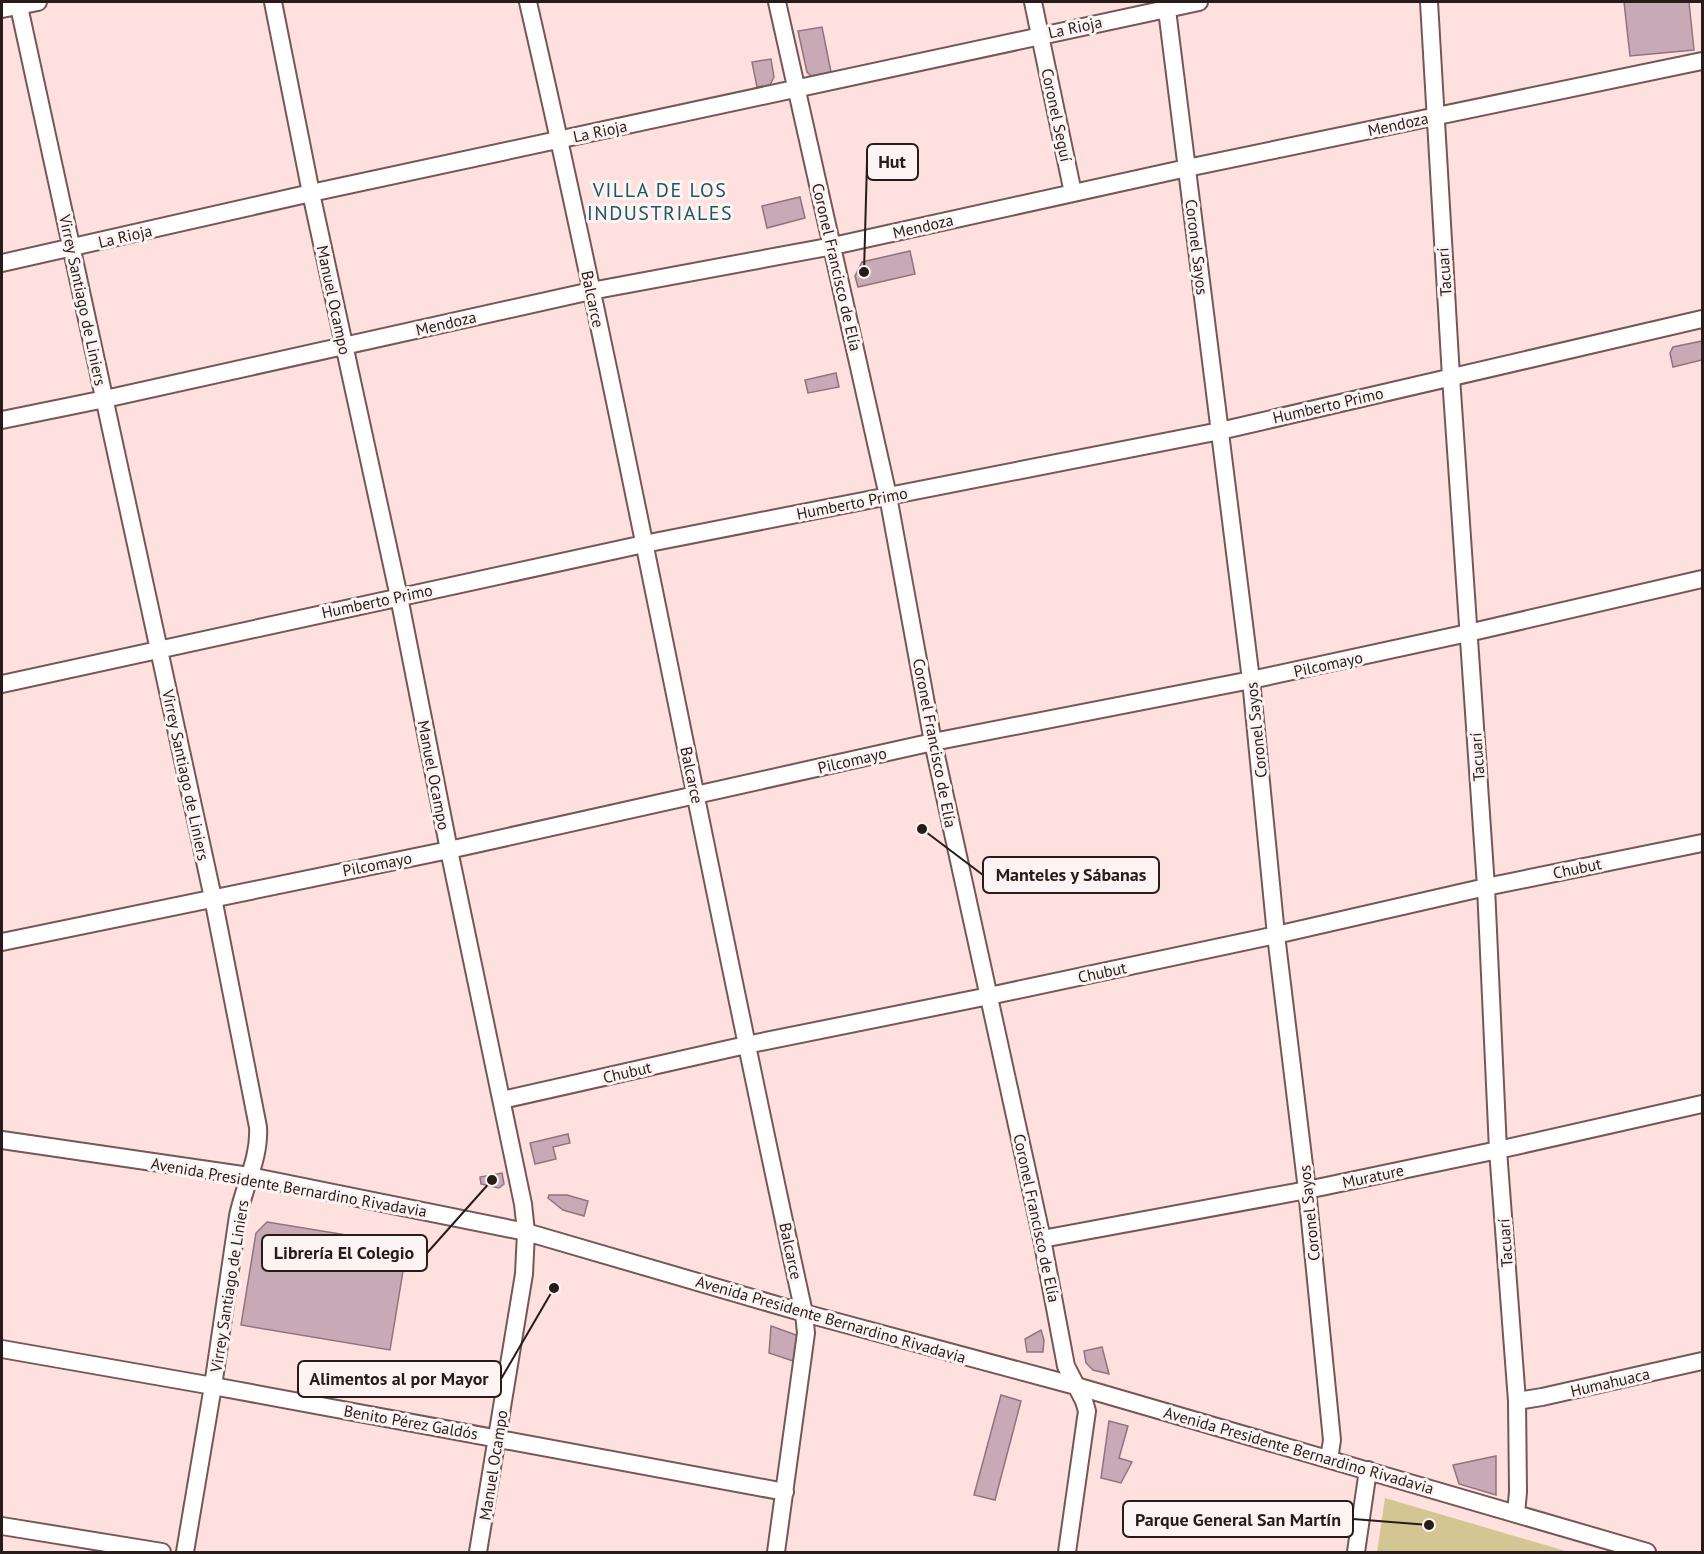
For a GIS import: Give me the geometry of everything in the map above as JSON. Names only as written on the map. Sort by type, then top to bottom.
[{"type":"street","points":[[2,9],[38,2]]},
{"type":"street","name":"Manuel Ocampo","points":[[273,2],[311,193],[399,597],[449,850],[524,1204],[525,1274],[478,1552]]},
{"type":"street","name":"Balcarce","points":[[528,2],[560,140],[746,1045],[804,1313],[806,1333],[776,1552]]},
{"type":"street","name":"Coronel Francisco de Elía","points":[[777,2],[888,496],[933,742],[1042,1239],[1066,1366],[1087,1411],[1067,1552]]},
{"type":"street","name":"Coronel Seguí","points":[[1033,2],[1073,192]]},
{"type":"street","name":"La Rioja","points":[[2,263],[311,193],[1040,35],[1167,5],[1199,2]]},
{"type":"street","name":"Tacuarí","points":[[1429,2],[1451,377],[1486,887],[1498,1150],[1517,1401],[1518,1492],[1516,1514]]},
{"type":"street","name":"Virrey Santiago de Liniers","points":[[19,4],[213,898],[258,1127],[259,1141],[238,1216],[185,1552]]},
{"type":"street","name":"Coronel Sayos","points":[[1167,5],[1251,680],[1276,935],[1307,1190],[1332,1440],[1329,1459]]},
{"type":"street","name":"Mendoza","points":[[2,420],[591,291],[833,246],[1073,192],[1702,61]]},
{"type":"street","name":"Humberto Primo","points":[[2,684],[644,544],[1220,430],[1702,319]]},
{"type":"street","name":"Pilcomayo","points":[[2,942],[449,850],[933,742],[1251,680],[1702,579]]},
{"type":"street","name":"Chubut","points":[[502,1100],[746,1045],[989,996],[1276,935],[1486,887],[1702,843]]},
{"type":"street","name":"Murature","points":[[1042,1239],[1307,1190],[1702,1104]]},
{"type":"street","name":"Avenida Presidente Bernardino Rivadavia","points":[[2,1140],[249,1176],[526,1232],[804,1313],[1076,1386],[1647,1552]]},
{"type":"street","name":"Benito Pérez Galdós","points":[[2,1349],[785,1492]]},
{"type":"street","name":"Humahuaca","points":[[1517,1401],[1702,1361]]},
{"type":"street","points":[[1356,1552],[1368,1470]]},
{"type":"street","points":[[2,1526],[162,1552]]},
{"type":"shaded area","points":[[1385,1498],[1569,1552],[1377,1552]]},
{"type":"building","points":[[1624,2],[1689,2],[1694,50],[1630,56]]},
{"type":"building","points":[[822,27],[831,72],[811,76],[807,72],[798,31]]},
{"type":"building","points":[[771,59],[774,77],[770,85],[757,87],[752,62]]},
{"type":"building","points":[[800,197],[805,218],[767,228],[762,206]]},
{"type":"building","points":[[910,251],[915,274],[858,287],[855,276],[862,262]]},
{"type":"building","points":[[1702,341],[1702,360],[1673,367],[1670,353],[1673,347]]},
{"type":"building","points":[[836,373],[839,387],[808,393],[805,380]]},
{"type":"building","points":[[568,1134],[570,1143],[553,1147],[556,1159],[535,1164],[530,1143]]},
{"type":"building","points":[[502,1173],[504,1184],[499,1188],[481,1184],[480,1177]]},
{"type":"building","points":[[549,1195],[567,1195],[588,1201],[584,1216],[563,1210],[548,1198]]},
{"type":"building","points":[[267,1222],[347,1235],[345,1246],[396,1254],[397,1246],[407,1247],[390,1350],[241,1325],[256,1233]]},
{"type":"building","points":[[771,1326],[799,1336],[796,1362],[769,1353]]},
{"type":"building","points":[[1041,1330],[1044,1340],[1043,1352],[1027,1352],[1025,1339]]},
{"type":"building","points":[[1102,1347],[1109,1374],[1093,1370],[1086,1363],[1084,1351]]},
{"type":"building","points":[[1001,1395],[1021,1401],[995,1500],[974,1495]]},
{"type":"building","points":[[1109,1421],[1128,1426],[1119,1458],[1132,1462],[1121,1483],[1101,1478]]},
{"type":"building","points":[[1496,1456],[1496,1495],[1459,1484],[1453,1465]]},
{"type":"place","name":"Hut","points":[[864,272]]},
{"type":"place","name":"Manteles y Sábanas","points":[[922,829]]},
{"type":"place","name":"Librería El Colegio","points":[[492,1180]]},
{"type":"place","name":"Alimentos al por Mayor","points":[[554,1288]]},
{"type":"place","name":"Parque General San Martín","points":[[1429,1525]]},
{"type":"district","name":"VILLA DE LOS INDUSTRIALES","points":[[660,202]]}]
